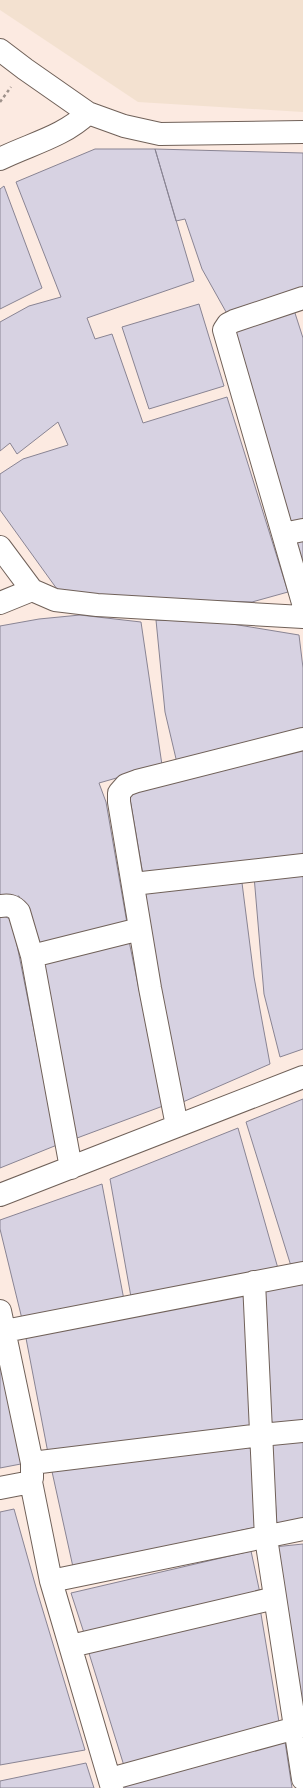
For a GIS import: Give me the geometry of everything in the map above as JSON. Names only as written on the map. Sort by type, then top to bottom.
[{"type":"street","points":[[0,50],[88,113],[124,126],[160,134],[303,132]]},
{"type":"street","points":[[0,159],[22,148],[54,137],[77,124],[88,113]]},
{"type":"street","points":[[303,298],[234,321],[228,324],[224,330],[293,532],[303,603]]},
{"type":"street","points":[[0,547],[32,590],[55,600],[98,605],[303,618]]},
{"type":"street","points":[[0,602],[32,590]]},
{"type":"street","points":[[177,1126],[132,884],[119,802],[119,793],[126,785],[137,781],[303,739]]},
{"type":"street","points":[[132,884],[303,865]]},
{"type":"street","points":[[0,906],[9,905],[15,907],[19,912],[32,956],[70,1168]]},
{"type":"street","points":[[32,956],[140,929]]},
{"type":"street","points":[[0,1195],[303,1078]]},
{"type":"street","points":[[299,1728],[111,1784],[51,1581],[32,1472],[1,1325],[303,1273]]},
{"type":"street","points":[[254,1282],[266,1538],[275,1598],[299,1728],[303,1779]]},
{"type":"street","points":[[0,1488],[32,1472],[261,1435],[303,1431]]},
{"type":"street","points":[[51,1581],[266,1538],[303,1529]]},
{"type":"street","points":[[71,1646],[275,1598]]},
{"type":"shaded area","points":[[0,0],[303,0],[303,112],[138,102],[0,10]]},
{"type":"building","points":[[95,149],[155,149],[194,281],[87,318],[95,339],[112,334],[143,423],[227,397],[288,592],[252,602],[62,596],[0,510],[0,474],[23,459],[68,445],[58,422],[17,454],[10,443],[0,451],[0,322],[29,306],[61,297],[16,182]]},
{"type":"building","points":[[155,149],[303,153],[303,293],[230,319],[202,269],[185,219],[176,221]]},
{"type":"building","points":[[4,186],[42,288],[0,309],[0,189]]},
{"type":"building","points":[[199,304],[224,386],[149,409],[122,327]]},
{"type":"building","points":[[294,310],[303,338],[303,522],[286,525],[231,332]]},
{"type":"building","points":[[303,541],[303,578],[294,543]]},
{"type":"building","points":[[80,615],[141,622],[162,765],[99,783],[106,802],[128,929],[33,951],[19,896],[0,900],[0,626],[39,619]]},
{"type":"building","points":[[156,620],[220,622],[299,635],[303,668],[303,732],[177,763],[165,712]]},
{"type":"building","points":[[303,750],[303,860],[143,875],[129,793]]},
{"type":"building","points":[[303,874],[303,1049],[280,1057],[264,994],[254,876]]},
{"type":"building","points":[[241,875],[254,977],[270,1064],[176,1105],[139,890]]},
{"type":"building","points":[[0,914],[12,920],[57,1145],[0,1168]]},
{"type":"building","points":[[129,941],[163,1106],[69,1141],[35,959]]},
{"type":"building","points":[[303,1099],[303,1264],[291,1266],[246,1122]]},
{"type":"building","points":[[238,1128],[279,1272],[131,1297],[110,1179]]},
{"type":"building","points":[[102,1184],[124,1300],[22,1319],[0,1229],[0,1220]]},
{"type":"building","points":[[303,1280],[303,1424],[270,1426],[263,1302],[268,1285]]},
{"type":"building","points":[[244,1289],[256,1429],[48,1453],[25,1333]]},
{"type":"building","points":[[0,1353],[26,1463],[0,1468]]},
{"type":"building","points":[[303,1437],[303,1520],[277,1526],[271,1440]]},
{"type":"building","points":[[253,1441],[261,1526],[73,1567],[51,1467]]},
{"type":"building","points":[[14,1509],[85,1750],[0,1765],[0,1512]]},
{"type":"building","points":[[303,1544],[303,1714],[274,1547]]},
{"type":"building","points":[[251,1551],[261,1598],[85,1636],[71,1593]]},
{"type":"building","points":[[260,1608],[279,1722],[125,1769],[88,1650]]},
{"type":"building","points":[[284,1735],[292,1788],[125,1788],[124,1785]]},
{"type":"building","points":[[86,1763],[94,1788],[0,1788],[0,1781]]}]
